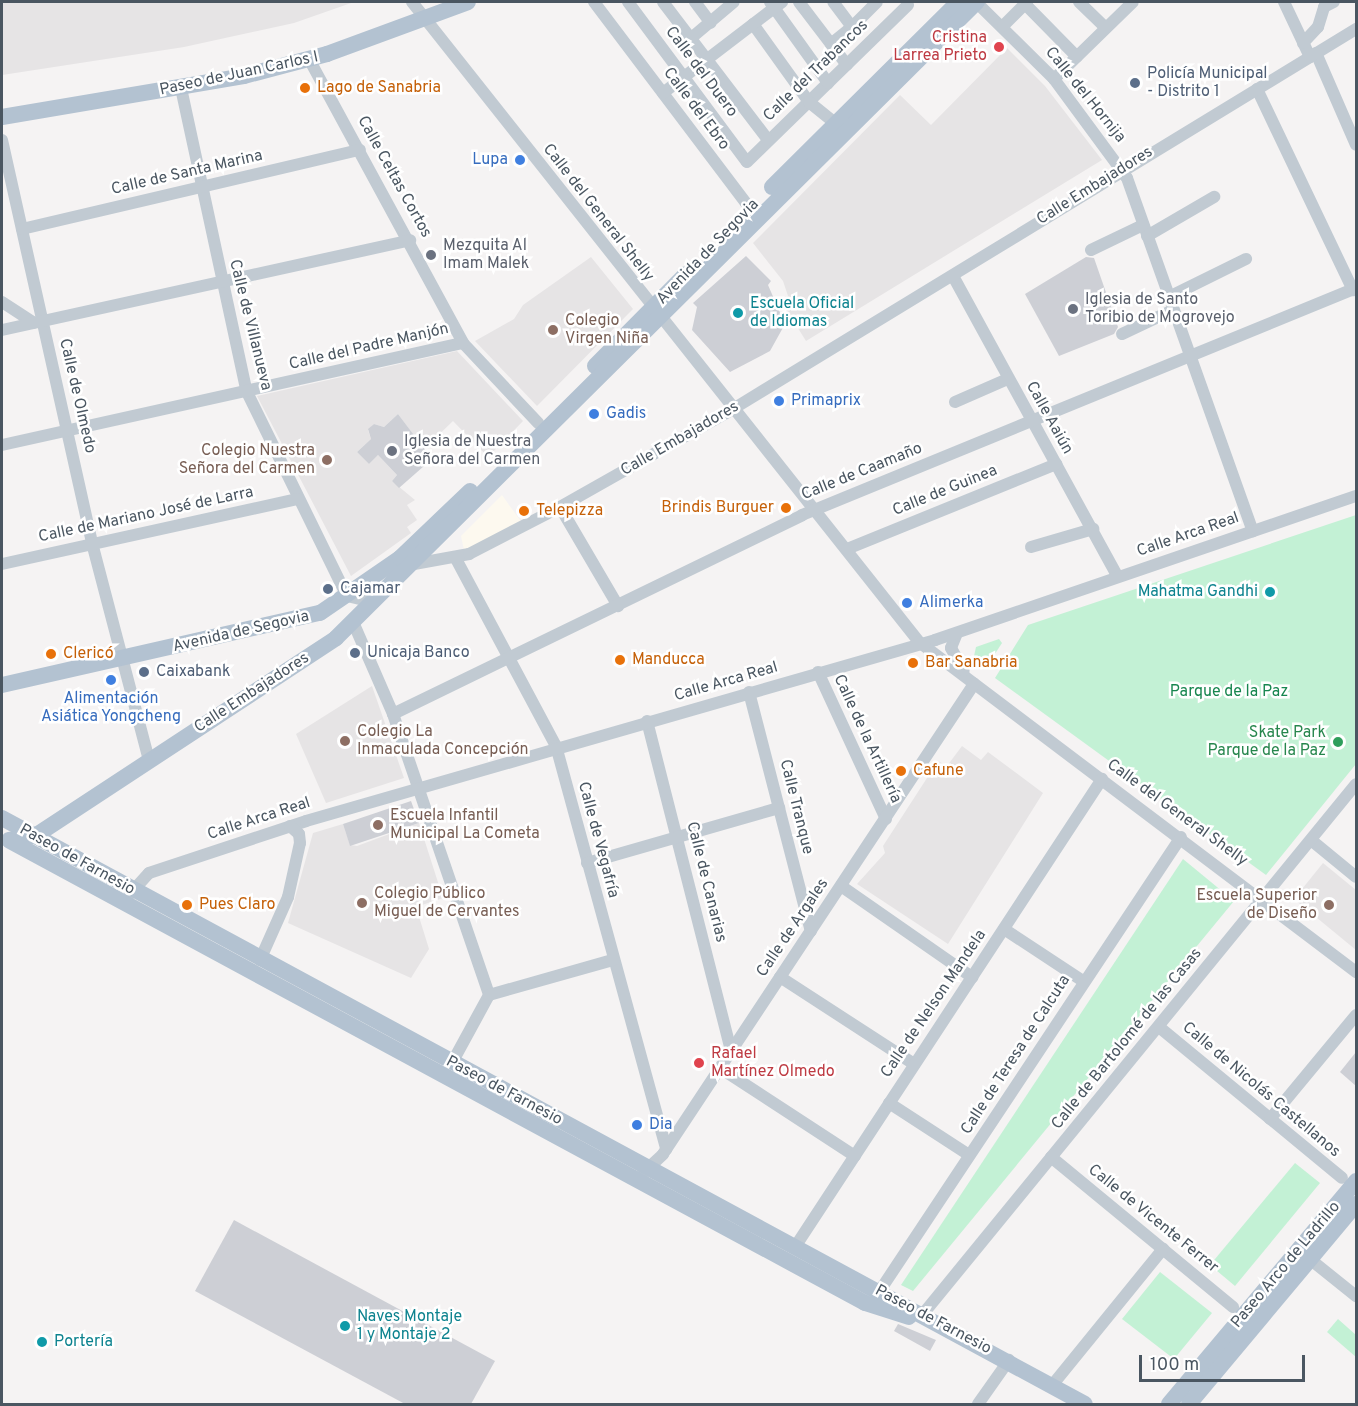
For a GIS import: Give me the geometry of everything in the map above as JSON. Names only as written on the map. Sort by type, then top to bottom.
[{"type":"main road","name":"Paseo de Juan Carlos I","points":[[2,117],[182,88],[309,59],[468,2]]},
{"type":"main road","name":"Avenida de Segovia","points":[[414,564],[656,313],[750,208],[958,2]]},
{"type":"main road","name":"Avenida de Segovia","points":[[2,685],[320,613],[347,596],[418,542],[538,423],[737,239],[976,2]]},
{"type":"main road","name":"Calle Embajadores","points":[[5,838],[35,836],[336,638],[414,564]]},
{"type":"main road","points":[[320,613],[336,638]]},
{"type":"main road","name":"Paseo de Farnesio","points":[[2,818],[260,960],[923,1314],[1008,1364],[1069,1404]]},
{"type":"main road","name":"Paseo de Farnesio","points":[[5,838],[865,1303],[906,1315],[1008,1364],[1054,1383],[1085,1404]]},
{"type":"main road","name":"Paseo Arco de Ladrillo","points":[[1180,1403],[1349,1179]]},
{"type":"main road","name":"Paseo Arco de Ladrillo","points":[[1180,1403],[1311,1260],[1356,1204]]},
{"type":"main road","points":[[1153,1404],[1180,1403]]},
{"type":"street","name":"Calle del General Shelly","points":[[412,2],[656,313],[847,549],[919,642],[1264,898],[1356,972]]},
{"type":"street","name":"Calle del Ebro","points":[[594,2],[750,208]]},
{"type":"street","name":"Calle del Duero","points":[[628,2],[747,162]]},
{"type":"street","points":[[663,2],[768,140]]},
{"type":"street","points":[[695,2],[711,23]]},
{"type":"street","points":[[690,39],[734,2]]},
{"type":"street","points":[[799,2],[847,65]]},
{"type":"street","points":[[833,2],[852,27]]},
{"type":"street","points":[[831,44],[877,2]]},
{"type":"street","name":"Calle del Hornija","points":[[976,2],[1003,26],[1054,79],[1122,168],[1253,531]]},
{"type":"street","points":[[1079,2],[1106,28]]},
{"type":"street","points":[[1284,2],[1303,42],[1313,55],[1356,145]]},
{"type":"street","points":[[1003,26],[1026,3],[1077,57]]},
{"type":"street","points":[[1303,42],[1318,27],[1327,3]]},
{"type":"street","points":[[663,93],[753,24],[775,4],[828,83]]},
{"type":"street","points":[[1054,79],[1106,28],[1126,4]]},
{"type":"street","name":"Calle del Trabancos","points":[[747,162],[908,5]]},
{"type":"street","points":[[753,24],[809,102],[835,123]]},
{"type":"street","name":"Calle Embajadores","points":[[414,564],[455,557],[560,507],[733,409],[953,276],[1122,168],[1356,29]]},
{"type":"street","name":"Calle Celtas Cortos","points":[[309,59],[410,240],[463,343],[538,423]]},
{"type":"street","name":"Calle de Villanueva","points":[[182,88],[201,186],[247,392],[347,596]]},
{"type":"street","points":[[1257,89],[1355,289]]},
{"type":"street","name":"Calle de Olmedo","points":[[2,140],[22,229],[38,322],[68,430],[92,543],[149,761]]},
{"type":"street","name":"Calle de Santa Marina","points":[[22,229],[360,150]]},
{"type":"street","points":[[1091,250],[1145,230],[1214,197]]},
{"type":"street","points":[[737,239],[752,218],[750,208]]},
{"type":"street","points":[[2,330],[410,240]]},
{"type":"street","points":[[1169,297],[1246,259]]},
{"type":"street","name":"Calle Aaiún","points":[[953,276],[1117,576]]},
{"type":"street","name":"Calle de Caamaño","points":[[393,714],[814,509],[1355,289]]},
{"type":"street","points":[[2,302],[38,322]]},
{"type":"street","points":[[1122,334],[1173,310]]},
{"type":"street","name":"Calle del Padre Manjón","points":[[2,445],[463,343]]},
{"type":"street","points":[[955,402],[1008,379]]},
{"type":"street","name":"Calle de Guinea","points":[[847,549],[1056,464]]},
{"type":"street","name":"Calle Arca Real","points":[[131,889],[149,873],[290,826],[556,746],[957,633],[1117,576],[1356,496]]},
{"type":"street","name":"Calle de Mariano José de Larra","points":[[2,564],[298,499]]},
{"type":"street","points":[[560,507],[618,606]]},
{"type":"street","points":[[1030,547],[1093,529]]},
{"type":"street","name":"Calle de Vegafría","points":[[455,557],[556,746],[666,1149]]},
{"type":"street","points":[[347,596],[374,602]]},
{"type":"street","points":[[354,622],[393,714],[489,994]]},
{"type":"street","name":"Calle del General Shelly","points":[[957,633],[953,654],[974,684]]},
{"type":"street","name":"Calle de la Artillería","points":[[818,672],[886,819]]},
{"type":"street","name":"Calle de Argales","points":[[652,1170],[974,684]]},
{"type":"street","name":"Calle Tranque","points":[[749,692],[811,931]]},
{"type":"street","name":"Calle de Canarias","points":[[647,721],[731,1050]]},
{"type":"street","name":"Calle de Nelson Mandela","points":[[795,1247],[1102,779]]},
{"type":"street","name":"Calle de Bartolomé de las Casas","points":[[923,1314],[1356,784]]},
{"type":"street","points":[[587,863],[779,808]]},
{"type":"street","points":[[260,960],[290,887],[300,834],[290,826]]},
{"type":"street","name":"Calle de Teresa de Calcuta","points":[[879,1292],[1083,981],[1181,837]]},
{"type":"street","points":[[1311,840],[1356,877]]},
{"type":"street","points":[[841,886],[972,977]]},
{"type":"street","points":[[131,889],[140,912]]},
{"type":"street","points":[[1004,929],[1083,981]]},
{"type":"street","points":[[452,1063],[489,994],[613,960]]},
{"type":"street","points":[[780,976],[914,1064]]},
{"type":"street","points":[[1270,1119],[1356,1015]]},
{"type":"street","name":"Calle de Nicolás Castellanos","points":[[1158,1027],[1270,1119],[1349,1179]]},
{"type":"street","points":[[720,1068],[855,1156]]},
{"type":"street","points":[[889,1103],[969,1155]]},
{"type":"street","name":"Calle de Vicente Ferrer","points":[[1051,1157],[1233,1307]]},
{"type":"street","points":[[628,1175],[652,1170]]},
{"type":"street","points":[[1054,1383],[1164,1250]]},
{"type":"street","points":[[1311,1260],[1356,1296]]},
{"type":"street","points":[[978,1404],[1008,1364]]},
{"type":"shaded area","points":[[2,2],[354,2],[294,23],[184,47],[2,75]]},
{"type":"shaded area","points":[[1007,48],[1045,86],[1102,160],[806,341],[781,301],[788,296],[783,281],[753,243],[900,95],[931,125]]},
{"type":"shaded area","name":"Colegio Virgen Niña","points":[[591,257],[633,309],[537,406],[475,341],[514,319],[523,305]]},
{"type":"shaded area","name":"Colegio Nuestra Señora del Carmen","points":[[457,351],[523,421],[488,457],[453,421],[424,449],[398,414],[384,427],[374,424],[368,430],[371,439],[357,452],[369,464],[378,455],[397,475],[392,481],[415,500],[407,505],[417,520],[407,527],[411,533],[351,576],[257,396]]},
{"type":"shaded area","points":[[502,495],[522,523],[464,550],[461,536]]},
{"type":"shaded area","name":"Colegio La Inmaculada Concepción","points":[[372,686],[404,778],[326,803],[296,734]]},
{"type":"shaded area","points":[[962,746],[981,760],[988,752],[1043,793],[948,944],[857,884],[885,853],[883,846],[938,761],[947,766]]},
{"type":"shaded area","name":"Colegio Público Miguel de Cervantes","points":[[419,823],[443,898],[416,907],[429,949],[411,978],[288,923],[313,833],[343,824],[350,845],[357,846]]},
{"type":"shaded area","name":"Escuela Superior de Diseño","points":[[1323,863],[1356,890],[1356,950],[1294,899]]},
{"type":"green space","name":"Parque de la Paz","points":[[1356,515],[1356,764],[1266,875],[995,678],[1028,625]]},
{"type":"green space","points":[[999,639],[1002,643],[989,663],[974,656],[976,647]]},
{"type":"green space","points":[[1183,859],[1234,901],[913,1291],[901,1285]]},
{"type":"green space","points":[[1295,1163],[1320,1183],[1235,1286],[1210,1265]]},
{"type":"green space","points":[[1160,1272],[1212,1313],[1174,1359],[1122,1319]]},
{"type":"green space","points":[[1338,1319],[1356,1335],[1356,1357],[1327,1332]]},
{"type":"building","name":"Escuela Oficial de Idiomas","points":[[746,256],[771,281],[768,285],[785,324],[770,351],[730,372],[692,330],[697,307],[693,303]]},
{"type":"building","name":"Iglesia de Santo Toribio de Mogrovejo","points":[[1086,257],[1094,258],[1118,327],[1114,334],[1059,356],[1025,294]]},
{"type":"building","name":"Iglesia de Nuestra Señora del Carmen","points":[[398,414],[432,459],[399,488],[392,481],[397,475],[378,455],[369,464],[357,452],[371,439],[368,429],[374,424],[384,427]]},
{"type":"building","name":"Escuela Infantil Municipal La Cometa","points":[[411,801],[419,823],[350,846],[343,824]]},
{"type":"building","points":[[1356,1052],[1356,1086],[1340,1072]]},
{"type":"building","name":"Naves Montaje 1 y Montaje 2","points":[[234,1220],[495,1361],[471,1404],[405,1404],[195,1291]]},
{"type":"building","points":[[898,1324],[936,1340],[930,1351],[894,1331]]},
{"type":"place","name":"Cristina Larrea Prieto","points":[[999,47]]},
{"type":"place","name":"Policía Municipal - Distrito 1","points":[[1135,83]]},
{"type":"place","name":"Lago de Sanabria","points":[[305,88]]},
{"type":"place","name":"Lupa","points":[[520,160]]},
{"type":"place","name":"Mezquita Al Imam Malek","points":[[431,255]]},
{"type":"place","name":"Iglesia de Santo Toribio de Mogrovejo","points":[[1073,309]]},
{"type":"place","name":"Escuela Oficial de Idiomas","points":[[738,313]]},
{"type":"place","name":"Colegio Virgen Niña","points":[[553,330]]},
{"type":"place","name":"Primaprix","points":[[779,401]]},
{"type":"place","name":"Gadis","points":[[594,414]]},
{"type":"place","name":"Iglesia de Nuestra Señora del Carmen","points":[[392,451]]},
{"type":"place","name":"Colegio Nuestra Señora del Carmen","points":[[327,460]]},
{"type":"place","name":"Brindis Burguer","points":[[786,508]]},
{"type":"place","name":"Telepizza","points":[[524,511]]},
{"type":"place","name":"Cajamar","points":[[328,589]]},
{"type":"place","name":"Mahatma Gandhi","points":[[1270,592]]},
{"type":"place","name":"Alimerka","points":[[907,603]]},
{"type":"place","name":"Unicaja Banco","points":[[355,653]]},
{"type":"place","name":"Clericó","points":[[51,654]]},
{"type":"place","name":"Manducca","points":[[620,660]]},
{"type":"place","name":"Bar Sanabria","points":[[913,663]]},
{"type":"place","name":"Caixabank","points":[[144,672]]},
{"type":"place","name":"Alimentación Asiática Yongcheng","points":[[111,680]]},
{"type":"place","name":"Colegio La Inmaculada Concepción","points":[[345,741]]},
{"type":"place","name":"Skate Park Parque de la Paz","points":[[1338,742]]},
{"type":"place","name":"Cafune","points":[[901,771]]},
{"type":"place","name":"Escuela Infantil Municipal La Cometa","points":[[378,825]]},
{"type":"place","name":"Colegio Público Miguel de Cervantes","points":[[362,903]]},
{"type":"place","name":"Pues Claro","points":[[187,905]]},
{"type":"place","name":"Escuela Superior de Diseño","points":[[1329,905]]},
{"type":"place","name":"Rafael Martínez Olmedo","points":[[699,1063]]},
{"type":"place","name":"Dia","points":[[637,1125]]},
{"type":"place","name":"Naves Montaje 1 y Montaje 2","points":[[345,1326]]},
{"type":"place","name":"Portería","points":[[42,1342]]}]
